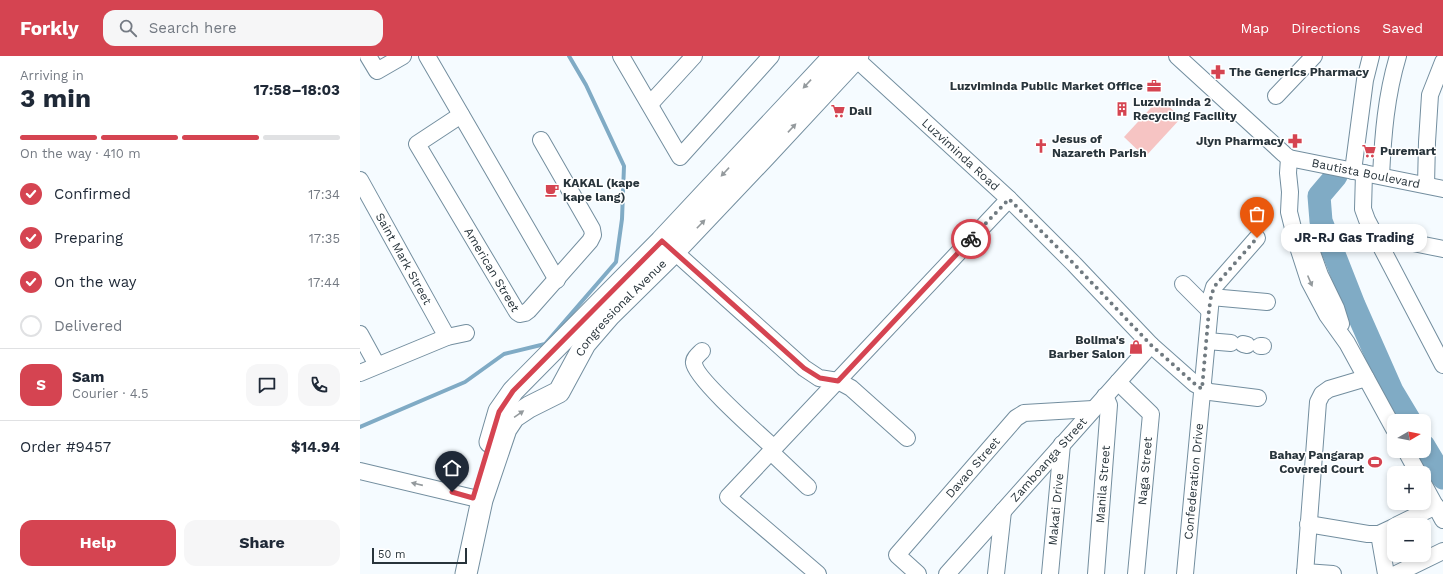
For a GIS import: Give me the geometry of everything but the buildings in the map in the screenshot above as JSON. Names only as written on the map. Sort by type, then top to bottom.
[{"type":"main road","name":"Congressional Avenue","points":[[454,574],[478,499],[506,429],[514,417],[529,407],[559,392],[585,344],[668,246],[834,56]]},
{"type":"main road","name":"Congressional Avenue","points":[[466,574],[478,499],[499,412],[513,391],[765,156],[855,57]]},
{"type":"street","points":[[368,56],[377,71],[403,56]]},
{"type":"street","points":[[427,56],[557,280]]},
{"type":"street","points":[[620,56],[650,104],[680,157],[771,56]]},
{"type":"street","points":[[650,104],[694,56]]},
{"type":"street","points":[[1177,56],[1289,158],[1288,174],[1290,192],[1298,205],[1308,242],[1320,275],[1336,308],[1347,343],[1387,416]]},
{"type":"street","points":[[1276,96],[1314,56]]},
{"type":"street","points":[[1371,56],[1365,80],[1359,172],[1366,220],[1443,365]]},
{"type":"street","points":[[1381,176],[1384,127],[1390,80],[1398,56]]},
{"type":"street","name":"Luzviminda Road","points":[[855,57],[1009,199],[1071,260],[1151,345]]},
{"type":"street","points":[[1426,185],[1430,95],[1443,62]]},
{"type":"street","name":"American Street","points":[[461,115],[417,144],[517,312],[520,314],[529,310],[557,280],[590,241],[593,235],[592,229],[541,140]]},
{"type":"street","name":"Bautista Boulevard","points":[[1289,158],[1443,189]]},
{"type":"street","name":"Saint Mark Street","points":[[360,180],[447,338]]},
{"type":"street","points":[[818,574],[728,497],[1009,199]]},
{"type":"street","points":[[1374,235],[1443,249]]},
{"type":"street","name":"Confederation Drive","points":[[1185,574],[1210,304],[1214,287],[1257,238]]},
{"type":"street","points":[[668,246],[804,368],[820,378],[838,381],[850,388],[907,438]]},
{"type":"street","points":[[1183,284],[1210,304],[1267,302]]},
{"type":"street","points":[[360,372],[447,338],[466,333]]},
{"type":"street","points":[[360,334],[377,365]]},
{"type":"street","points":[[1207,341],[1249,345]]},
{"type":"street","points":[[1151,345],[1202,389],[1210,392],[1258,398]]},
{"type":"street","name":"Zamboanga Street","points":[[949,573],[1151,345]]},
{"type":"street","points":[[702,351],[695,360],[694,363],[696,369],[712,389],[808,486]]},
{"type":"street","points":[[1333,574],[1305,573],[1318,402],[1322,394],[1329,389],[1366,378]]},
{"type":"street","name":"Naga Street","points":[[1118,382],[1151,414],[1136,574]]},
{"type":"street","name":"Manila Street","points":[[1096,574],[1109,405],[1105,396]]},
{"type":"street","name":"Davao Street","points":[[918,574],[897,554],[1016,418],[1024,413],[1093,409]]},
{"type":"street","name":"Makati Drive","points":[[1050,574],[1062,444]]},
{"type":"street","points":[[360,471],[478,499]]},
{"type":"street","points":[[1422,518],[1439,513],[1431,498]]},
{"type":"street","points":[[996,574],[1003,511]]},
{"type":"street","points":[[1308,524],[1368,534],[1379,534],[1387,530]]},
{"type":"street","points":[[1379,534],[1386,574]]},
{"type":"street","points":[[1396,574],[1443,551]]},
{"type":"shaded area","points":[[1160,98],[1181,118],[1145,157],[1124,137]]},
{"type":"waterway","points":[[360,427],[465,382],[504,354],[545,344],[616,262],[622,219],[624,166],[586,85],[569,56]]},
{"type":"waterway","points":[[1336,176],[1319,196],[1321,221],[1354,305],[1392,391],[1406,414]]},
{"type":"waterway","points":[[1431,458],[1443,478]]},
{"type":"way so far","points":[[971,239],[1009,199],[1074,264],[1151,345],[1202,389],[1209,310],[1214,287],[1257,238]]},
{"type":"place","name":"The Generics Pharmacy","points":[[1218,72]]},
{"type":"place","name":"Luzviminda Public Market Office","points":[[1154,86]]},
{"type":"place","name":"Luzviminda 2 Recycling Facility","points":[[1122,109]]},
{"type":"place","name":"Dali","points":[[838,111]]},
{"type":"place","name":"Jlyn Pharmacy","points":[[1295,141]]},
{"type":"place","name":"Jesus of Nazareth Parish","points":[[1041,146]]},
{"type":"place","name":"Puremart","points":[[1369,151]]},
{"type":"place","name":"KAKAL (kape kape lang)","points":[[552,190]]},
{"type":"place","name":"JR-RJ Gas Trading","points":[[1257,238]]},
{"type":"place","name":"Bolima's Barber Salon","points":[[1136,347]]},
{"type":"place","name":"Bahay Pangarap Covered Court","points":[[1375,462]]},
{"type":"route","points":[[452,492],[473,498],[499,412],[513,391],[662,241],[804,368],[820,378],[838,381],[971,239]]}]
